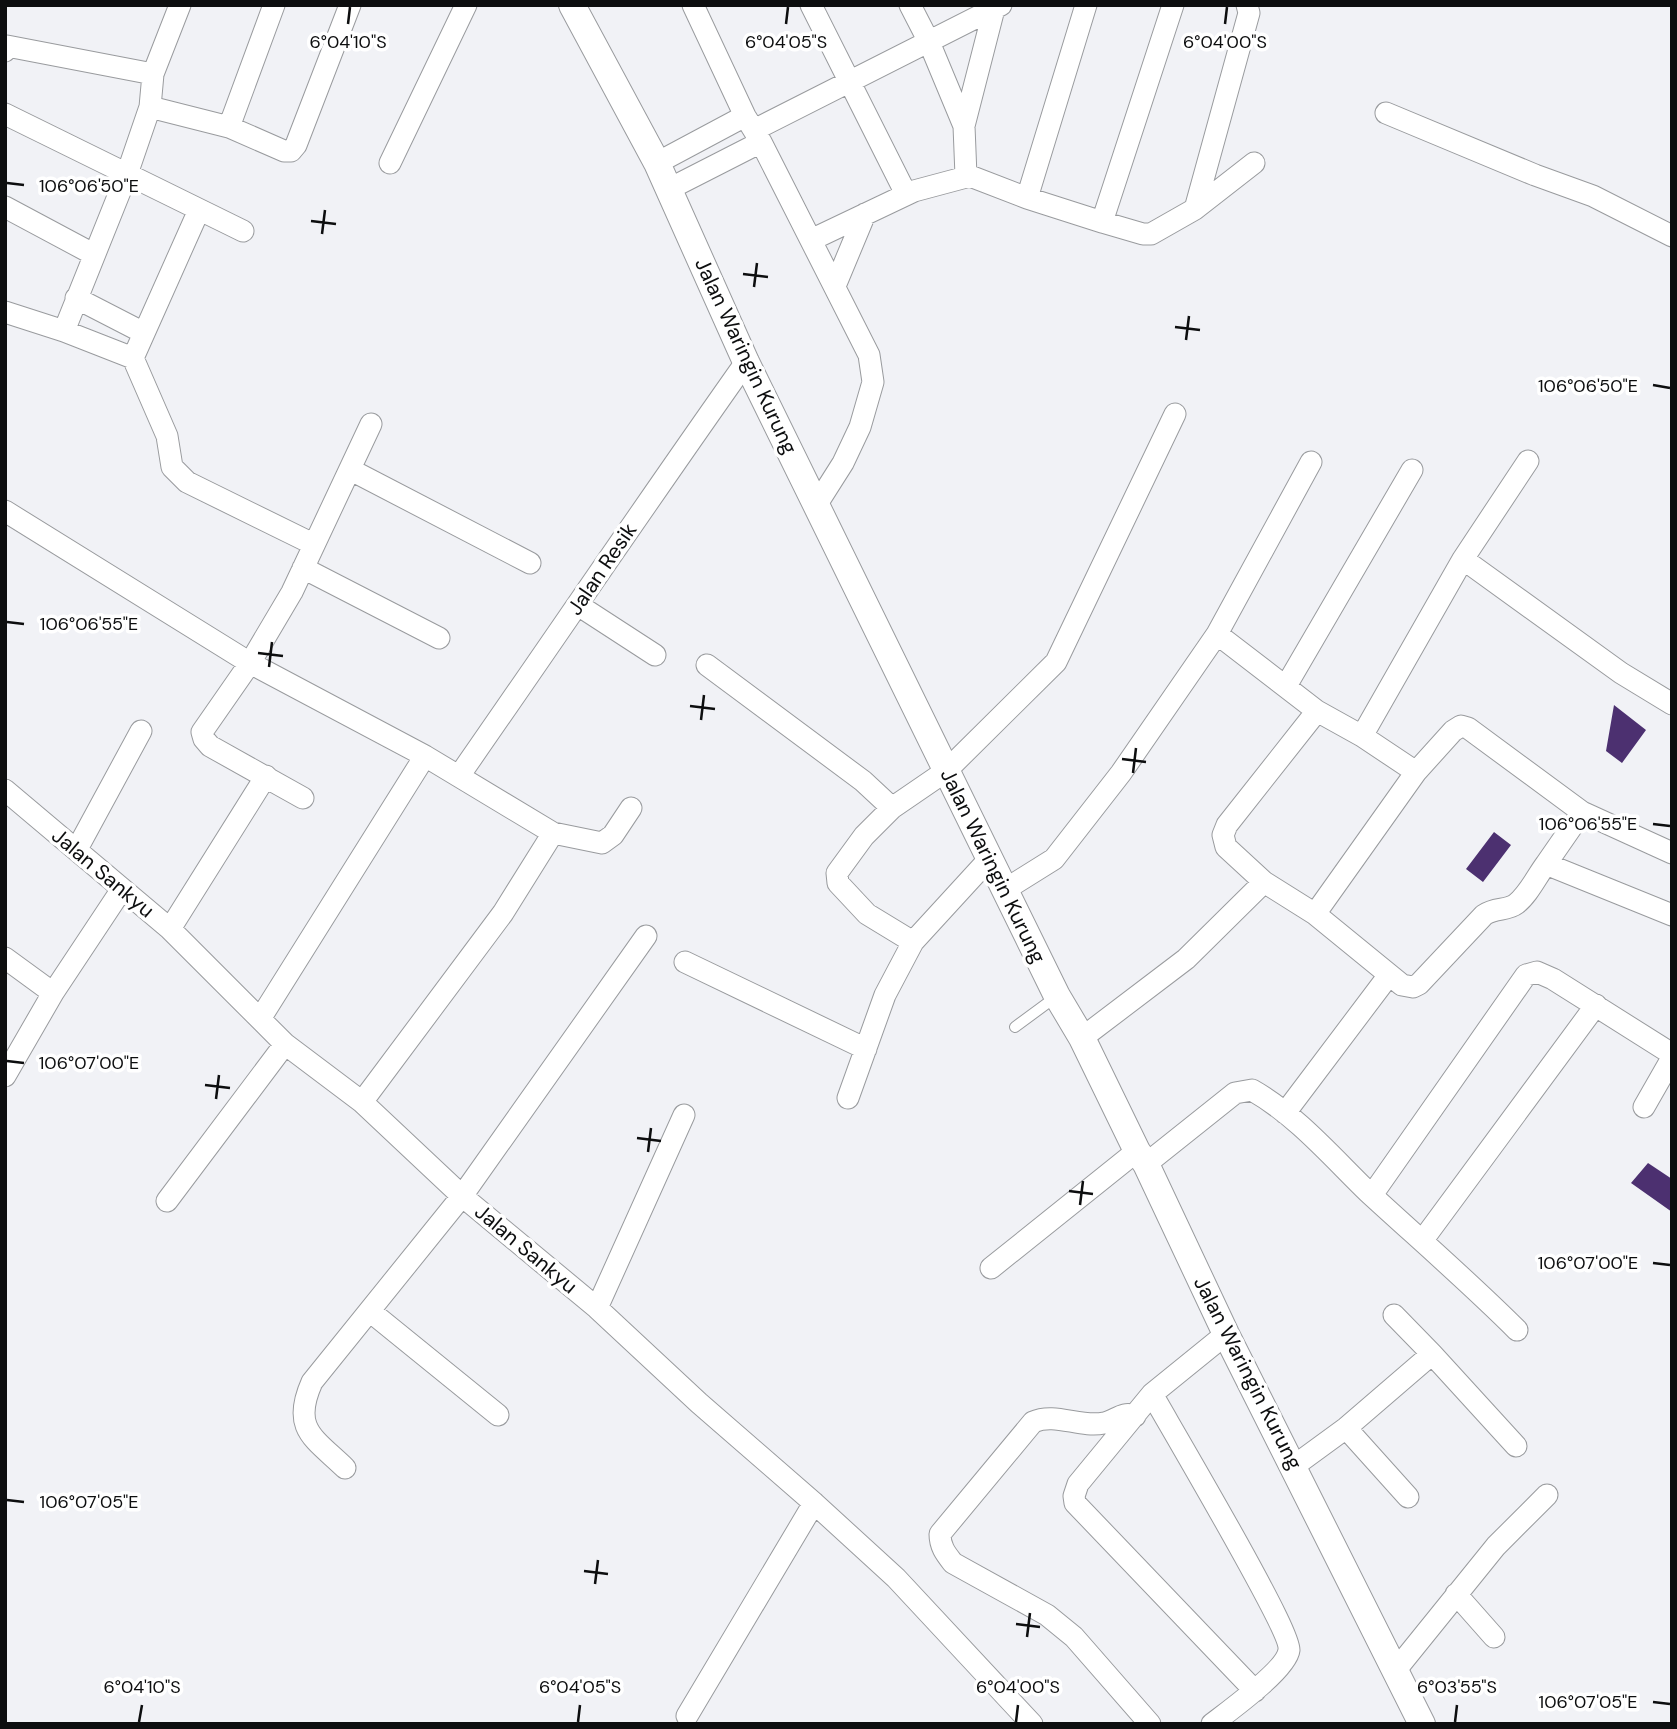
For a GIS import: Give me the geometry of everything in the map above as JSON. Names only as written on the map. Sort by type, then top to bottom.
[{"type":"street","points":[[64,331],[127,174],[150,107],[153,74],[180,5]]},
{"type":"street","points":[[229,127],[274,5]]},
{"type":"street","points":[[150,107],[229,127],[284,151],[290,151],[296,145],[350,5]]},
{"type":"street","points":[[390,163],[466,5]]},
{"type":"street","name":"Jalan Waringin Kurung","points":[[572,5],[657,163],[746,362],[946,771],[1057,996],[1082,1038],[1142,1158],[1226,1334],[1422,1724]]},
{"type":"street","points":[[693,5],[753,130],[869,355],[873,382],[860,427],[817,504]]},
{"type":"street","points":[[811,5],[906,194]]},
{"type":"street","points":[[910,5],[929,42],[964,126]]},
{"type":"street","points":[[1027,198],[1086,5]]},
{"type":"street","points":[[1102,222],[1173,5]]},
{"type":"street","points":[[1195,209],[1249,13],[1247,5]]},
{"type":"street","points":[[669,189],[753,130],[997,7]]},
{"type":"street","points":[[967,176],[964,126],[997,7]]},
{"type":"street","points":[[6,47],[153,74]]},
{"type":"street","points":[[1386,113],[1593,196],[1672,236]]},
{"type":"street","points":[[5,114],[243,231]]},
{"type":"street","points":[[657,163],[753,130]]},
{"type":"street","points":[[811,240],[906,194],[967,176],[978,177],[1027,198],[1102,222],[1143,234],[1152,234],[1195,209],[1254,163]]},
{"type":"street","points":[[5,206],[93,254]]},
{"type":"street","points":[[133,358],[199,210]]},
{"type":"street","points":[[835,286],[865,214]]},
{"type":"street","points":[[76,298],[144,333]]},
{"type":"street","points":[[6,313],[64,331],[133,358],[167,436],[172,467],[187,482],[313,544]]},
{"type":"street","name":"Jalan Resik","points":[[459,776],[746,362]]},
{"type":"street","points":[[913,942],[867,914],[850,899],[838,883],[837,873],[864,836],[892,808],[946,771],[1056,662],[1175,414]]},
{"type":"street","points":[[303,798],[210,746],[202,736],[292,592],[371,424]]},
{"type":"street","points":[[1362,736],[1463,559],[1528,461]]},
{"type":"street","points":[[1006,889],[1054,859],[1121,773],[1217,634],[1311,462]]},
{"type":"street","points":[[351,470],[530,563]]},
{"type":"street","points":[[1286,686],[1412,470]]},
{"type":"street","points":[[5,511],[250,663],[425,756],[553,833],[602,843],[613,835],[631,808]]},
{"type":"street","points":[[1463,559],[1621,673],[1672,704]]},
{"type":"street","points":[[303,568],[439,638]]},
{"type":"street","points":[[578,605],[655,655]]},
{"type":"street","points":[[1217,634],[1317,711],[1362,736],[1416,772]]},
{"type":"street","points":[[706,665],[863,781],[892,808]]},
{"type":"street","points":[[1317,711],[1227,825],[1223,835],[1226,847],[1264,882],[1315,914],[1402,985],[1413,987],[1419,984],[1484,915],[1516,904],[1582,812]]},
{"type":"street","points":[[1315,914],[1416,772],[1453,731],[1461,726],[1468,728],[1582,812],[1672,853]]},
{"type":"street","points":[[77,849],[141,731]]},
{"type":"street","points":[[260,1019],[425,756]]},
{"type":"street","points":[[170,929],[266,776]]},
{"type":"street","name":"Jalan Sankyu","points":[[5,790],[170,929],[285,1044],[362,1102],[462,1196],[597,1308],[699,1403],[814,1503],[896,1578],[1032,1724]]},
{"type":"street","points":[[362,1102],[503,913],[553,833]]},
{"type":"street","points":[[848,1098],[885,995],[913,942],[990,858]]},
{"type":"street","points":[[1546,864],[1672,915]]},
{"type":"street","points":[[1082,1038],[1186,960],[1264,882]]},
{"type":"street","points":[[5,1076],[53,993],[122,889]]},
{"type":"street","points":[[345,1468],[311,1435],[302,1417],[303,1402],[312,1382],[462,1196],[646,936]]},
{"type":"street","points":[[5,958],[53,993]]},
{"type":"street","points":[[685,962],[866,1049]]},
{"type":"street","points":[[1372,1195],[1526,975],[1537,972],[1553,979],[1672,1056],[1644,1107]]},
{"type":"street","points":[[1285,1113],[1390,975]]},
{"type":"street","points":[[1422,1241],[1596,1005]]},
{"type":"street","points":[[167,1201],[285,1044]]},
{"type":"street","points":[[992,1268],[1225,1100],[1241,1090],[1252,1090],[1285,1113],[1470,1283],[1517,1330]]},
{"type":"street","points":[[597,1308],[684,1115]]},
{"type":"street","points":[[371,1311],[498,1415]]},
{"type":"street","points":[[1394,1315],[1516,1446]]},
{"type":"street","points":[[1226,1334],[1152,1394],[1078,1484],[1074,1496],[1075,1503],[1255,1691]]},
{"type":"street","points":[[1294,1466],[1346,1428],[1432,1354]]},
{"type":"street","points":[[1152,1394],[1270,1605],[1289,1646],[1287,1657],[1255,1691],[1212,1724]]},
{"type":"street","points":[[1135,1416],[1129,1413],[1105,1423],[1048,1418],[1032,1422],[940,1534],[940,1541],[944,1552],[953,1563],[1047,1615],[1074,1637],[1150,1724]]},
{"type":"street","points":[[1346,1428],[1408,1497]]},
{"type":"street","points":[[1395,1671],[1496,1546],[1547,1496]]},
{"type":"street","points":[[687,1716],[814,1503]]},
{"type":"street","points":[[1456,1594],[1494,1637]]},
{"type":"lane","points":[[1015,1027],[1057,996]]},
{"type":"building","points":[[1614,705],[1646,730],[1622,763],[1606,751]]},
{"type":"building","points":[[1494,832],[1511,845],[1483,882],[1466,869]]},
{"type":"building","points":[[1648,1163],[1672,1179],[1672,1212],[1631,1183]]}]
